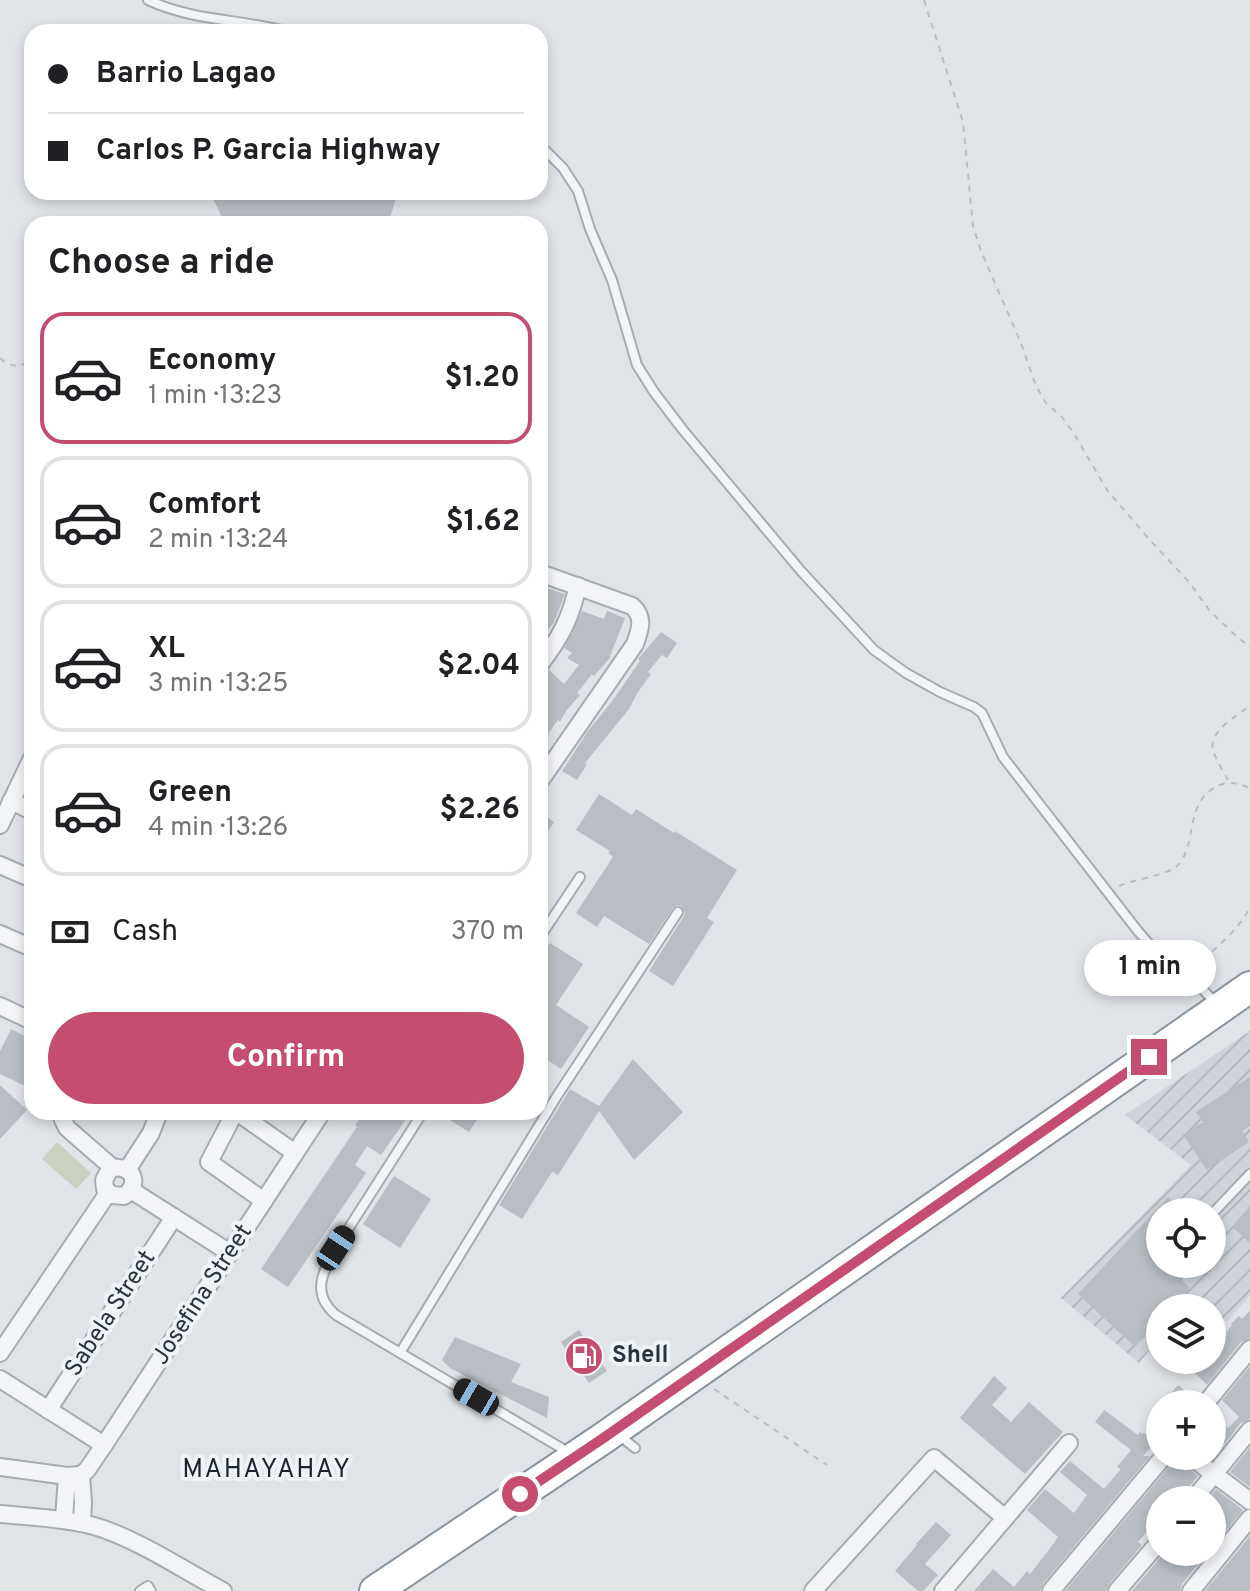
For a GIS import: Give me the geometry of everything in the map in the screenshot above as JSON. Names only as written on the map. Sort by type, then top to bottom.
[{"type":"highway","points":[[375,1591],[576,1456],[624,1439],[693,1375],[1250,987]]},
{"type":"street","points":[[548,576],[632,606],[638,611],[641,624],[635,644],[548,769]]},
{"type":"street","points":[[548,653],[567,624],[578,586]]},
{"type":"street","points":[[0,825],[24,774]]},
{"type":"street","points":[[11,801],[24,807]]},
{"type":"street","points":[[0,865],[24,876]]},
{"type":"street","points":[[0,934],[24,944]]},
{"type":"street","points":[[0,1006],[24,1017]]},
{"type":"street","points":[[63,1120],[67,1128],[120,1169],[134,1182],[131,1190],[120,1197],[108,1193],[104,1180],[109,1171],[120,1169],[151,1133],[156,1120]]},
{"type":"street","points":[[232,1120],[209,1162],[264,1201]]},
{"type":"street","points":[[248,1120],[295,1153]]},
{"type":"street","name":"Josefina Street","points":[[74,1475],[87,1470],[317,1120]]},
{"type":"street","points":[[131,1190],[230,1253]]},
{"type":"street","points":[[0,1353],[108,1193]]},
{"type":"street","name":"Sabela Street","points":[[48,1410],[174,1217]]},
{"type":"street","points":[[1216,1390],[1250,1349]]},
{"type":"street","points":[[0,1379],[104,1445]]},
{"type":"street","points":[[1205,1486],[1250,1430]]},
{"type":"street","points":[[943,1591],[1069,1443]]},
{"type":"street","points":[[813,1591],[934,1458],[1005,1518]]},
{"type":"street","points":[[0,1467],[74,1475]]},
{"type":"street","points":[[1051,1591],[1152,1470]]},
{"type":"street","points":[[1209,1470],[1250,1501]]},
{"type":"street","points":[[64,1520],[74,1475]]},
{"type":"street","points":[[74,1475],[83,1502],[82,1523]]},
{"type":"street","points":[[0,1514],[64,1520],[114,1533],[223,1591]]},
{"type":"street","points":[[1191,1591],[1250,1518]]},
{"type":"street","points":[[1117,1591],[1146,1557]]},
{"type":"lane","points":[[148,0],[185,14],[251,24]]},
{"type":"lane","points":[[548,153],[563,168],[578,191],[612,280],[637,365],[654,392],[771,536],[874,650],[918,680],[982,713],[1003,757],[1137,930],[1163,960],[1204,990],[1220,1007]]},
{"type":"lane","points":[[548,925],[580,877]]},
{"type":"lane","points":[[548,1111],[678,912]]},
{"type":"lane","points":[[418,1120],[336,1248],[326,1267],[321,1297],[327,1308],[336,1315],[576,1456]]},
{"type":"lane","points":[[400,1353],[542,1120]]},
{"type":"lane","points":[[1226,1199],[1250,1174]]},
{"type":"lane","points":[[140,1591],[148,1586],[151,1591]]},
{"type":"path","points":[[924,0],[963,122],[973,226],[1036,386],[1046,403],[1073,432],[1107,490],[1189,582],[1210,611],[1250,647]]},
{"type":"path","points":[[0,358],[15,367],[24,364]]},
{"type":"path","points":[[1229,782],[1213,750],[1213,742],[1218,732],[1250,706]]},
{"type":"path","points":[[1107,892],[1121,884],[1157,875],[1177,866],[1205,794],[1229,782],[1250,788]]},
{"type":"path","points":[[1187,977],[1234,929],[1250,907]]},
{"type":"path","points":[[693,1375],[827,1465]]},
{"type":"shaded area","points":[[1250,1031],[1250,1295],[1227,1322],[1226,1294],[1146,1294],[1146,1354],[1139,1363],[1061,1298],[1146,1211],[1146,1278],[1226,1278],[1226,1198],[1159,1198],[1191,1165],[1125,1115]]},
{"type":"green space","points":[[57,1142],[91,1173],[76,1189],[42,1159]]},
{"type":"building","points":[[214,200],[396,200],[390,216],[221,216]]},
{"type":"building","points":[[548,589],[565,594],[548,630]]},
{"type":"building","points":[[582,611],[604,619],[607,611],[625,618],[609,659],[594,676],[592,674],[577,693],[580,695],[548,734],[548,671],[564,684],[579,665],[567,658],[572,653],[564,648]]},
{"type":"building","points":[[661,632],[677,643],[667,658],[662,655],[648,672],[651,674],[629,709],[585,763],[577,780],[562,771],[640,661],[638,659]]},
{"type":"building","points":[[599,794],[632,815],[636,809],[737,870],[707,918],[714,922],[673,986],[649,971],[684,916],[682,907],[678,905],[673,908],[649,944],[604,916],[597,927],[576,913],[613,857],[608,853],[610,851],[576,830]]},
{"type":"building","points":[[550,943],[583,964],[556,1005],[589,1027],[561,1069],[548,1060]]},
{"type":"building","points":[[11,1029],[24,1036],[24,1085],[0,1074],[0,1051]]},
{"type":"building","points":[[633,1059],[683,1112],[634,1160],[599,1111],[558,1175],[552,1172],[522,1219],[499,1205],[570,1089],[599,1106]]},
{"type":"building","points":[[1250,1077],[1250,1126],[1242,1131],[1249,1142],[1207,1170],[1183,1135],[1203,1122],[1196,1112]]},
{"type":"building","points":[[0,1085],[24,1107],[24,1113],[0,1139]]},
{"type":"building","points":[[358,1120],[405,1120],[381,1155],[367,1146],[355,1165],[366,1173],[288,1287],[261,1269],[357,1127]]},
{"type":"building","points":[[450,1120],[477,1120],[469,1132]]},
{"type":"building","points":[[394,1176],[431,1199],[400,1248],[363,1224]]},
{"type":"building","points":[[1250,1206],[1250,1243],[1232,1227]]},
{"type":"building","points":[[1146,1221],[1146,1278],[1179,1278],[1190,1288],[1184,1294],[1146,1294],[1146,1335],[1135,1347],[1078,1294]]},
{"type":"building","points":[[1250,1311],[1250,1338],[1241,1342],[1226,1361],[1226,1333],[1239,1316],[1242,1319]]},
{"type":"building","name":"Shell","points":[[579,1330],[607,1371],[589,1383],[561,1342]]},
{"type":"building","points":[[455,1337],[521,1364],[511,1382],[549,1397],[547,1418],[450,1368],[442,1360]]},
{"type":"building","points":[[1250,1366],[1250,1419],[1241,1423],[1226,1442],[1226,1426],[1228,1428],[1239,1417],[1226,1404],[1226,1395]]},
{"type":"building","points":[[1196,1374],[1216,1374],[1207,1385]]},
{"type":"building","points":[[994,1376],[1007,1388],[992,1405],[1011,1422],[1029,1402],[1063,1432],[1025,1474],[960,1418]]},
{"type":"building","points":[[1104,1410],[1138,1435],[1140,1432],[1146,1434],[1146,1453],[1143,1456],[1146,1456],[1146,1461],[1040,1591],[974,1591],[993,1569],[1014,1587],[1027,1571],[1030,1574],[1048,1551],[1058,1537],[1027,1510],[1045,1489],[1074,1513],[1087,1495],[1060,1472],[1070,1461],[1104,1489],[1121,1469],[1117,1467],[1131,1450],[1095,1422]]},
{"type":"building","points":[[1250,1447],[1250,1487],[1230,1472]]},
{"type":"building","points":[[1166,1470],[1191,1470],[1198,1476],[1190,1486],[1153,1486]]},
{"type":"building","points":[[1146,1494],[1146,1533],[1138,1542],[1142,1545],[1106,1591],[1065,1591]]},
{"type":"building","points":[[1226,1497],[1243,1510],[1226,1531]]},
{"type":"building","points":[[936,1522],[951,1535],[925,1564],[938,1575],[923,1591],[918,1591],[895,1571]]},
{"type":"building","points":[[1250,1536],[1250,1591],[1205,1591]]},
{"type":"building","points":[[1153,1566],[1197,1566],[1180,1591],[1132,1591]]},
{"type":"place","name":"Shell","points":[[584,1356]]},
{"type":"district","name":"MAHAYAHAY","points":[[267,1470]]},
{"type":"route","points":[[520,1494],[1149,1057]]}]
